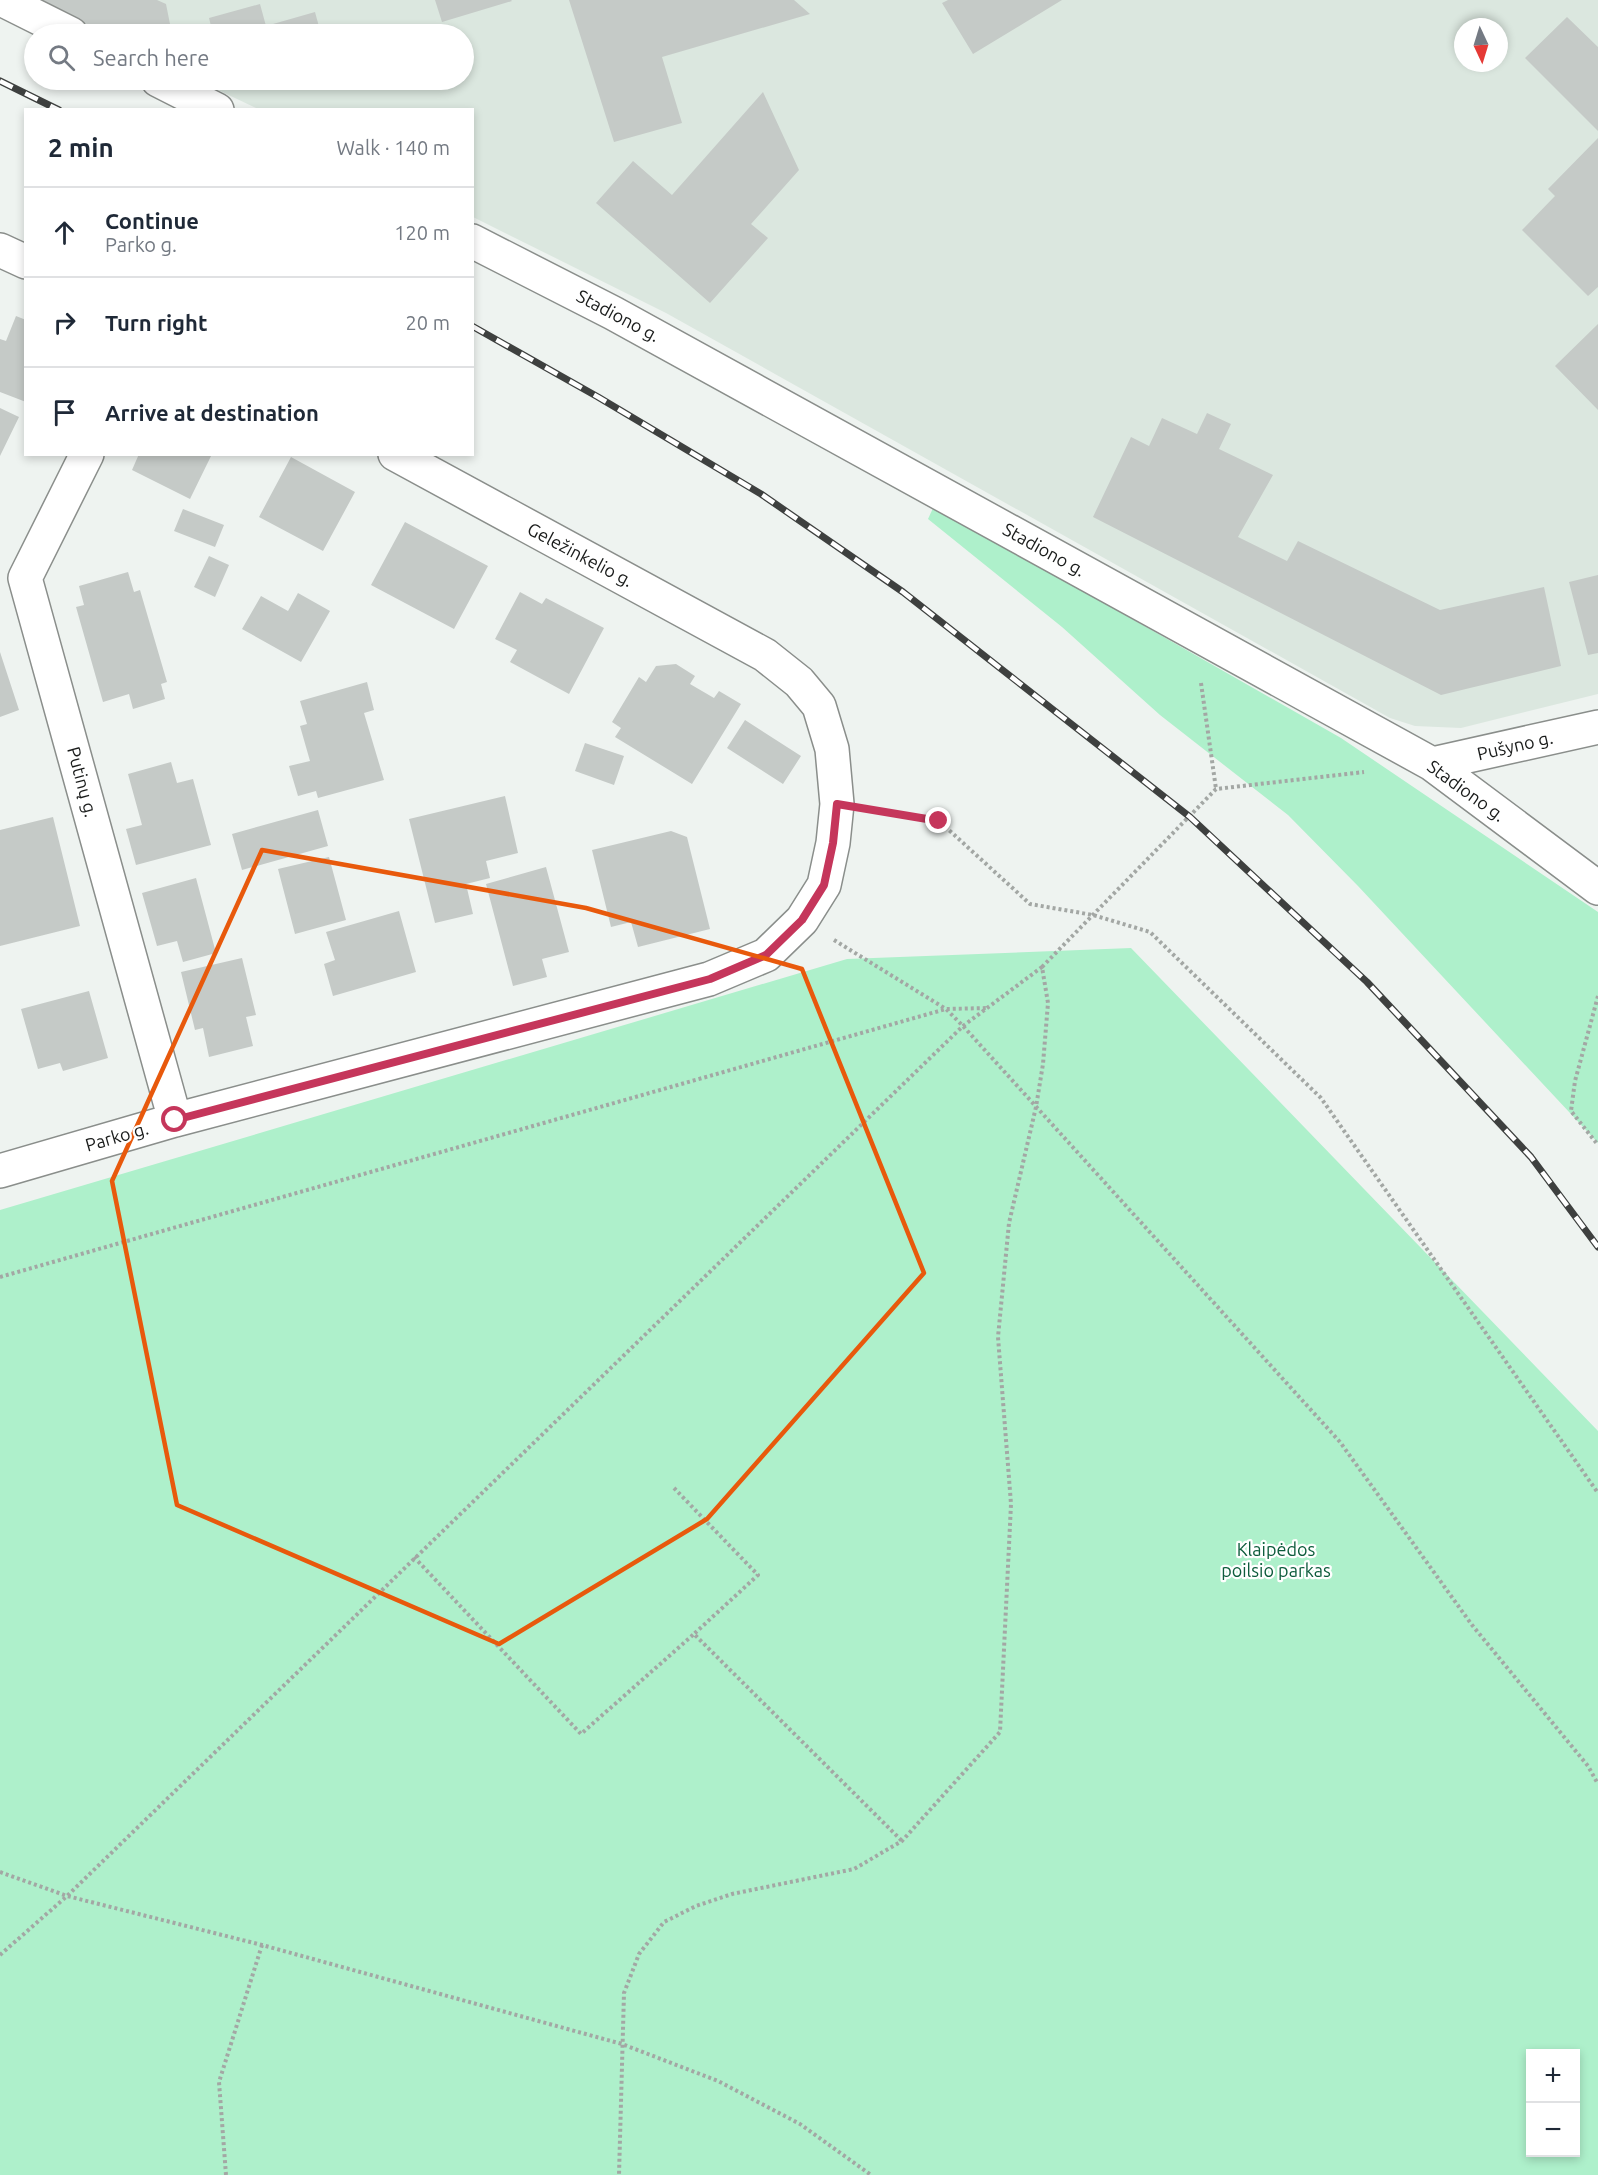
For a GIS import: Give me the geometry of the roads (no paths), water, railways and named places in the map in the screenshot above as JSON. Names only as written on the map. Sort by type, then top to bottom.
[{"type":"street","points":[[3,0],[51,24]]},
{"type":"street","points":[[178,90],[213,108]]},
{"type":"street","name":"Stadiono g.","points":[[474,241],[613,313],[1432,764],[1598,888]]},
{"type":"street","points":[[0,250],[24,261]]},
{"type":"street","name":"Putinų g.","points":[[86,456],[13,582],[175,1120]]},
{"type":"street","name":"Geležinkelio g.","points":[[399,456],[765,655]]},
{"type":"street","name":"Parko g.","points":[[0,1171],[175,1120],[710,979],[766,955],[802,920],[824,885],[833,843],[837,804],[832,749],[819,706],[799,682],[765,655]]},
{"type":"street","name":"Pušyno g.","points":[[1432,764],[1598,727]]},
{"type":"railway","points":[[0,81],[55,108]]},
{"type":"railway","points":[[474,327],[598,397],[761,494],[903,592],[1190,817],[1367,982],[1531,1157],[1598,1247]]},
{"type":"park label","name":"Klaipėdos poilsio parkas","points":[[1276,1560]]}]
